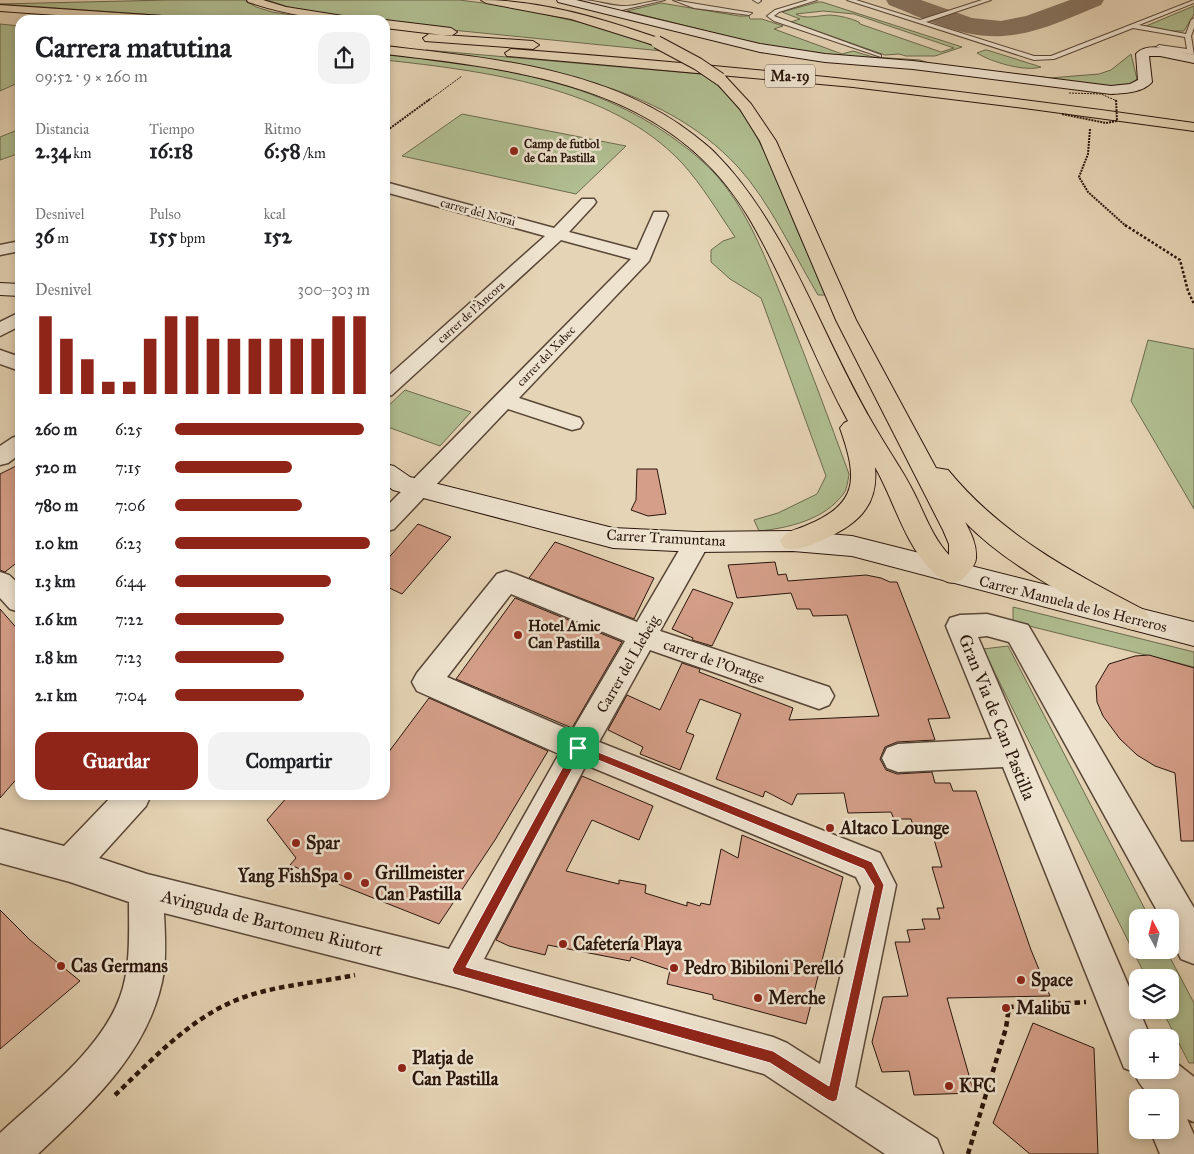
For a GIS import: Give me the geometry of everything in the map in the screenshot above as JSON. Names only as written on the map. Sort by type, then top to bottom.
[{"type":"highway","points":[[253,0],[284,10],[316,15]]},
{"type":"highway","points":[[390,51],[497,64],[571,81],[622,99],[664,121],[696,143],[723,169],[742,194],[774,246],[840,385],[902,494],[930,553],[941,566],[953,573],[963,560],[962,544],[846,320],[768,141],[746,107],[720,79],[698,64],[657,42],[618,28],[572,15],[486,0]]},
{"type":"highway","points":[[0,1],[57,1]]},
{"type":"highway","points":[[0,8],[103,15]]},
{"type":"highway","points":[[0,16],[15,17]]},
{"type":"highway","points":[[390,25],[548,42]]},
{"type":"highway","name":"Ma-19","points":[[390,34],[623,52],[882,75],[1194,116]]},
{"type":"highway","name":"Ma-19","points":[[390,44],[644,62],[809,78],[981,98],[1194,127]]},
{"type":"highway","points":[[594,47],[623,52]]},
{"type":"highway","points":[[793,541],[840,521],[851,512],[860,498],[862,463],[840,385]]},
{"type":"highway","points":[[892,409],[945,486],[982,522],[1046,570],[1136,619]]},
{"type":"street","points":[[562,0],[792,54],[850,61],[924,66],[1097,89],[1123,90],[1143,84],[1146,80],[1142,54],[1158,49],[1193,55]]},
{"type":"street","name":"carrer del Norai","points":[[392,189],[557,234]]},
{"type":"street","name":"carrer de l'Àncora","points":[[390,385],[557,234],[588,202]]},
{"type":"street","name":"carrer del Xabec","points":[[419,488],[643,257],[660,216]]},
{"type":"street","points":[[557,234],[643,257]]},
{"type":"street","points":[[0,250],[15,247]]},
{"type":"street","points":[[0,289],[15,290]]},
{"type":"street","points":[[0,330],[15,321]]},
{"type":"street","points":[[0,356],[15,363]]},
{"type":"street","points":[[504,400],[572,423]]},
{"type":"street","points":[[0,457],[15,446]]},
{"type":"street","name":"Carrer Tramuntana","points":[[390,476],[402,484],[614,538],[697,542],[793,541],[852,546],[953,573]]},
{"type":"street","points":[[390,518],[419,488]]},
{"type":"street","name":"Carrer del Llebeig","points":[[458,970],[578,748],[644,637],[697,542]]},
{"type":"street","name":"Carrer Manuela de los Herreros","points":[[953,573],[1194,634]]},
{"type":"street","name":"carrer de l'Oratge","points":[[578,748],[427,682],[506,582],[644,637],[819,696]]},
{"type":"street","name":"Gran Via de Can Pastilla","points":[[1129,1033],[960,626],[987,625],[1018,633],[1171,900],[1194,946]]},
{"type":"street","points":[[578,748],[868,865],[879,885],[833,1096],[922,1154]]},
{"type":"street","points":[[898,758],[1012,752]]},
{"type":"street","points":[[70,865],[130,800]]},
{"type":"street","name":"Avinguda de Bartomeu Riutort","points":[[0,846],[70,865],[147,891],[458,970],[773,1057],[833,1096]]},
{"type":"street","points":[[8,1154],[88,1078],[114,1045],[134,1009],[145,972],[147,891]]},
{"type":"street","points":[[1165,1079],[1194,1102]]},
{"type":"street","points":[[1174,1139],[1181,1154]]},
{"type":"lane","points":[[584,0],[622,8],[662,0]]},
{"type":"lane","points":[[676,0],[694,6],[749,13]]},
{"type":"lane","points":[[814,0],[777,11],[770,16],[776,20],[879,56]]},
{"type":"lane","points":[[850,0],[1042,59],[1052,58],[1194,1]]},
{"type":"lane","points":[[921,22],[988,0]]},
{"type":"lane","points":[[1193,55],[1188,36],[1194,20]]},
{"type":"lane","points":[[1132,26],[1188,36]]},
{"type":"path","points":[[390,128],[460,78],[461,73]]},
{"type":"path","points":[[1069,92],[1113,97],[1117,100],[1117,121],[1106,123],[1062,114],[1058,115],[1079,119],[1084,123]]},
{"type":"path","points":[[1088,126],[1091,130],[1088,154],[1079,176],[1088,192],[1120,222],[1180,260],[1188,291],[1194,304]]},
{"type":"path","points":[[110,1099],[192,1025],[236,1000],[278,988],[326,982],[358,974]]},
{"type":"path","points":[[968,1154],[1006,1028],[1009,1007],[1115,1000]]},
{"type":"green space","points":[[244,0],[256,7],[292,15],[156,15],[0,4]]},
{"type":"green space","points":[[267,0],[459,0],[508,6],[601,27],[637,38],[662,51],[442,29],[390,21],[390,15],[336,15],[291,8]]},
{"type":"green space","points":[[822,2],[962,47],[935,56],[885,55],[791,22],[800,19],[782,12]],"holes":[[[823,11],[854,14],[954,48],[941,52],[860,24],[852,19],[831,15],[808,17],[796,14]]]},
{"type":"green space","points":[[661,3],[749,16],[750,19],[762,19],[783,26],[774,29],[842,54],[853,51],[873,57],[920,60],[932,64],[1050,78],[1099,74],[1111,70],[1131,54],[1137,79],[1131,84],[1114,87],[844,58],[778,49],[627,11]]},
{"type":"green space","points":[[1194,6],[1194,14],[1184,31],[1171,31],[1146,26]]},
{"type":"green space","points":[[0,24],[15,26],[15,84],[0,91]]},
{"type":"green space","points":[[426,50],[701,74],[718,86],[734,102],[759,141],[827,295],[818,295],[761,196],[738,167],[706,138],[671,115],[633,97],[593,83],[509,63]]},
{"type":"green space","points":[[985,50],[1041,67],[1017,67],[991,60],[977,53]]},
{"type":"green space","points":[[390,54],[495,69],[539,78],[598,97],[636,115],[670,136],[687,148],[717,176],[730,192],[752,229],[770,269],[849,474],[845,491],[836,502],[816,516],[782,528],[759,531],[754,520],[778,513],[817,494],[826,476],[761,298],[730,279],[711,262],[711,250],[723,241],[735,237],[703,189],[682,163],[653,137],[619,116],[582,99],[503,77],[390,61]]},
{"type":"green space","name":"Camp de futbol de Can Pastilla","points":[[462,114],[626,146],[576,194],[402,156]]},
{"type":"green space","points":[[15,131],[15,155],[0,160],[0,137]]},
{"type":"green space","points":[[1148,340],[1194,349],[1194,509],[1131,401]]},
{"type":"green space","points":[[405,390],[471,412],[440,446],[390,428],[390,404]]},
{"type":"green space","points":[[1013,607],[1194,652],[1194,667],[1013,622]]},
{"type":"green space","points":[[1008,646],[1145,909],[1129,909],[1129,943],[983,649]]},
{"type":"green space","points":[[1137,959],[1171,959],[1176,969],[1142,969]]},
{"type":"green space","points":[[1179,975],[1194,1003],[1194,1063],[1189,1063],[1179,1043],[1179,1029],[1172,1029],[1167,1019],[1179,1019]]},
{"type":"building","points":[[15,466],[15,564],[5,572],[0,570],[0,474]]},
{"type":"building","points":[[637,469],[657,469],[666,514],[648,516],[631,510],[636,500]]},
{"type":"building","points":[[418,524],[451,537],[402,594],[390,588],[390,556]]},
{"type":"building","points":[[555,542],[654,578],[634,619],[529,578]]},
{"type":"building","points":[[775,562],[778,575],[786,574],[788,581],[866,575],[890,582],[897,582],[950,718],[928,719],[935,740],[897,742],[885,747],[880,759],[886,770],[897,774],[932,772],[935,783],[950,783],[953,791],[976,791],[1031,950],[1050,996],[947,998],[974,1093],[914,1095],[909,1071],[882,1072],[872,1042],[883,997],[908,996],[895,942],[910,942],[907,930],[925,929],[922,919],[940,919],[937,908],[944,908],[932,867],[942,867],[931,829],[914,829],[911,819],[894,819],[891,812],[848,813],[844,793],[797,794],[792,805],[765,791],[763,797],[716,779],[741,714],[700,699],[686,732],[694,735],[680,770],[640,754],[643,747],[608,730],[627,695],[660,710],[682,663],[700,669],[699,672],[793,708],[789,720],[879,716],[847,615],[813,616],[810,609],[797,609],[791,593],[737,598],[728,565]]},
{"type":"building","points":[[693,589],[733,603],[712,646],[692,640],[693,638],[672,629]]},
{"type":"building","points":[[515,598],[622,642],[572,728],[456,679]]},
{"type":"building","points":[[0,609],[15,626],[15,781],[0,798]]},
{"type":"building","points":[[1149,655],[1194,668],[1194,841],[1181,841],[1175,773],[1155,766],[1137,755],[1120,739],[1103,716],[1097,702],[1096,686],[1109,664],[1135,656]]},
{"type":"building","points":[[429,698],[548,751],[495,840],[439,924],[290,865],[296,858],[267,820],[285,800],[390,800],[390,750]]},
{"type":"building","points":[[582,776],[653,806],[639,840],[592,820],[566,871],[619,884],[619,880],[646,885],[645,893],[687,906],[687,902],[700,906],[701,903],[710,905],[721,849],[738,858],[742,835],[843,877],[806,1024],[713,999],[713,995],[667,984],[670,970],[631,957],[630,961],[548,945],[545,955],[509,946],[496,940]]},
{"type":"building","points":[[0,910],[30,940],[80,981],[0,1049]]},
{"type":"building","points":[[1033,1023],[1094,1048],[1098,1154],[1030,1154],[993,1123]]},
{"type":"taxiway","points":[[898,0],[956,21],[986,28],[1001,29],[1035,22],[1092,0]]},
{"type":"place","name":"Camp de futbol de Can Pastilla","points":[[514,151]]},
{"type":"place","name":"Hotel Amic Can Pastilla","points":[[518,635]]},
{"type":"place","name":"Altaco Lounge","points":[[830,828]]},
{"type":"place","name":"Spar","points":[[296,843]]},
{"type":"place","name":"Yang FishSpa","points":[[348,876]]},
{"type":"place","name":"Grillmeister Can Pastilla","points":[[365,883]]},
{"type":"place","name":"Cafetería Playa","points":[[563,944]]},
{"type":"place","name":"Cas Germans","points":[[61,966]]},
{"type":"place","name":"Pedro Bibiloni Perelló","points":[[674,968]]},
{"type":"place","name":"Space","points":[[1021,980]]},
{"type":"place","name":"Merche","points":[[758,998]]},
{"type":"place","name":"Malibu","points":[[1006,1008]]},
{"type":"place","name":"Platja de Can Pastilla","points":[[402,1068]]},
{"type":"place","name":"KFC","points":[[949,1086]]},
{"type":"route","points":[[578,748],[868,865],[879,885],[833,1096],[773,1057],[458,970],[578,748]]}]
